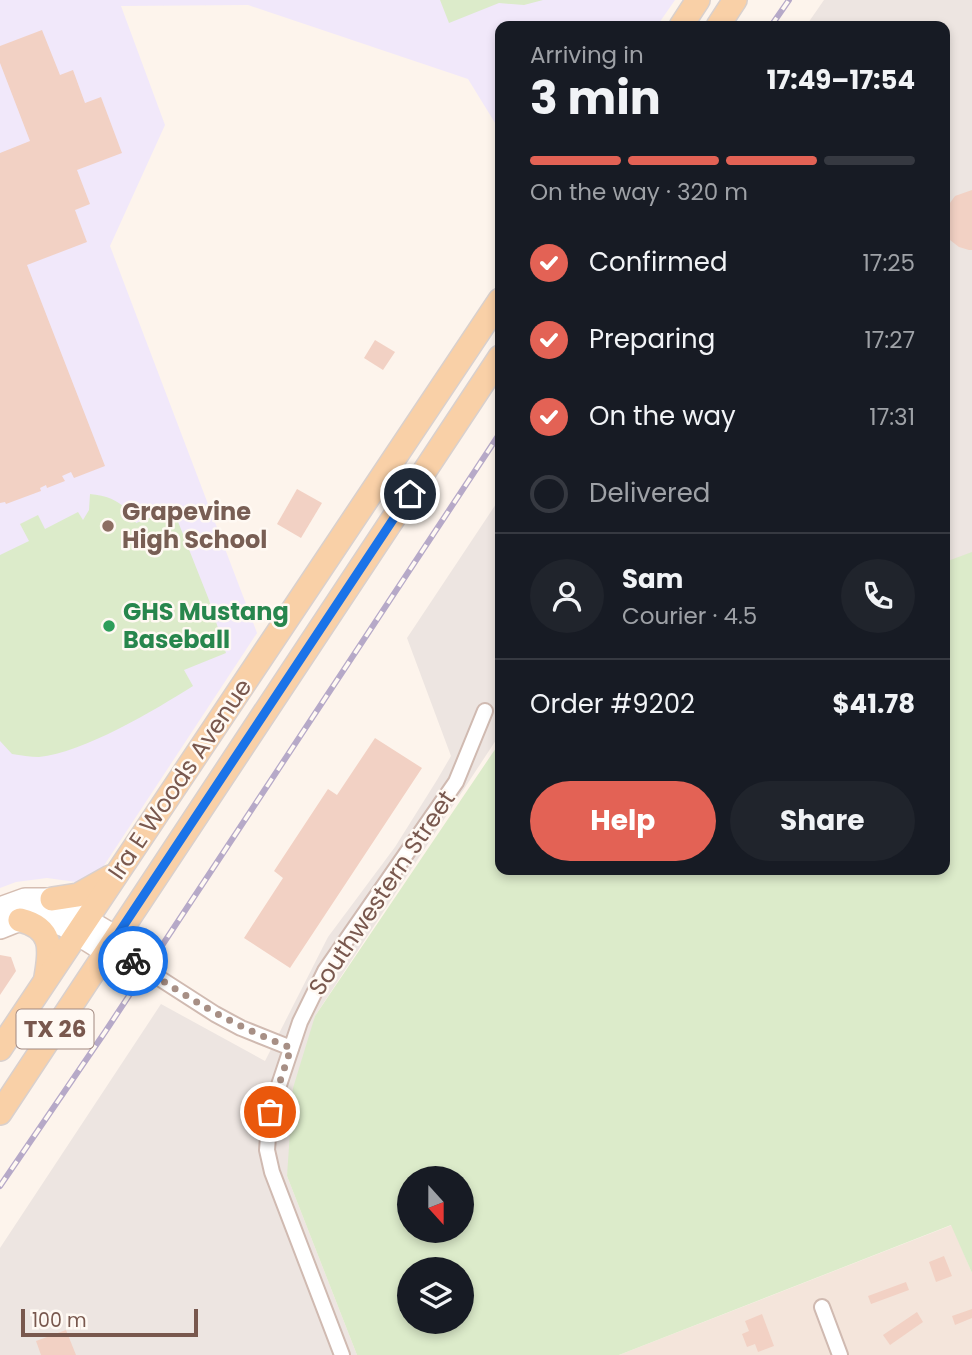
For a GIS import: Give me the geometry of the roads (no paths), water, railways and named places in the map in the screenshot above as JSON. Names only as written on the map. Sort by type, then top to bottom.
[{"type":"main road","points":[[684,21],[698,0]]},
{"type":"main road","points":[[721,21],[735,0]]},
{"type":"main road","name":"Ira E Woods Avenue","points":[[0,1049],[495,307]]},
{"type":"main road","name":"Ira E Woods Avenue","points":[[0,1113],[117,949],[495,365]]},
{"type":"main road","points":[[0,908],[25,899],[52,900],[78,895],[119,871]]},
{"type":"main road","points":[[52,900],[81,926],[117,949]]},
{"type":"main road","points":[[10,924],[43,916],[81,926]]},
{"type":"main road","points":[[10,924],[38,926],[48,941],[50,960],[46,982]]},
{"type":"street","name":"Southwestern Street","points":[[342,1355],[272,1172],[267,1150],[270,1112],[300,1021],[326,971],[456,782],[485,711]]},
{"type":"street","points":[[117,949],[215,1014],[241,1028],[291,1048]]},
{"type":"street","points":[[822,1307],[840,1355]]},
{"type":"railway","points":[[774,21],[789,0]]},
{"type":"railway","points":[[0,1186],[105,1032],[495,441]]},
{"type":"place","name":"Grapevine High School","points":[[108,526]]},
{"type":"place","name":"GHS Mustang Baseball","points":[[109,626]]}]
